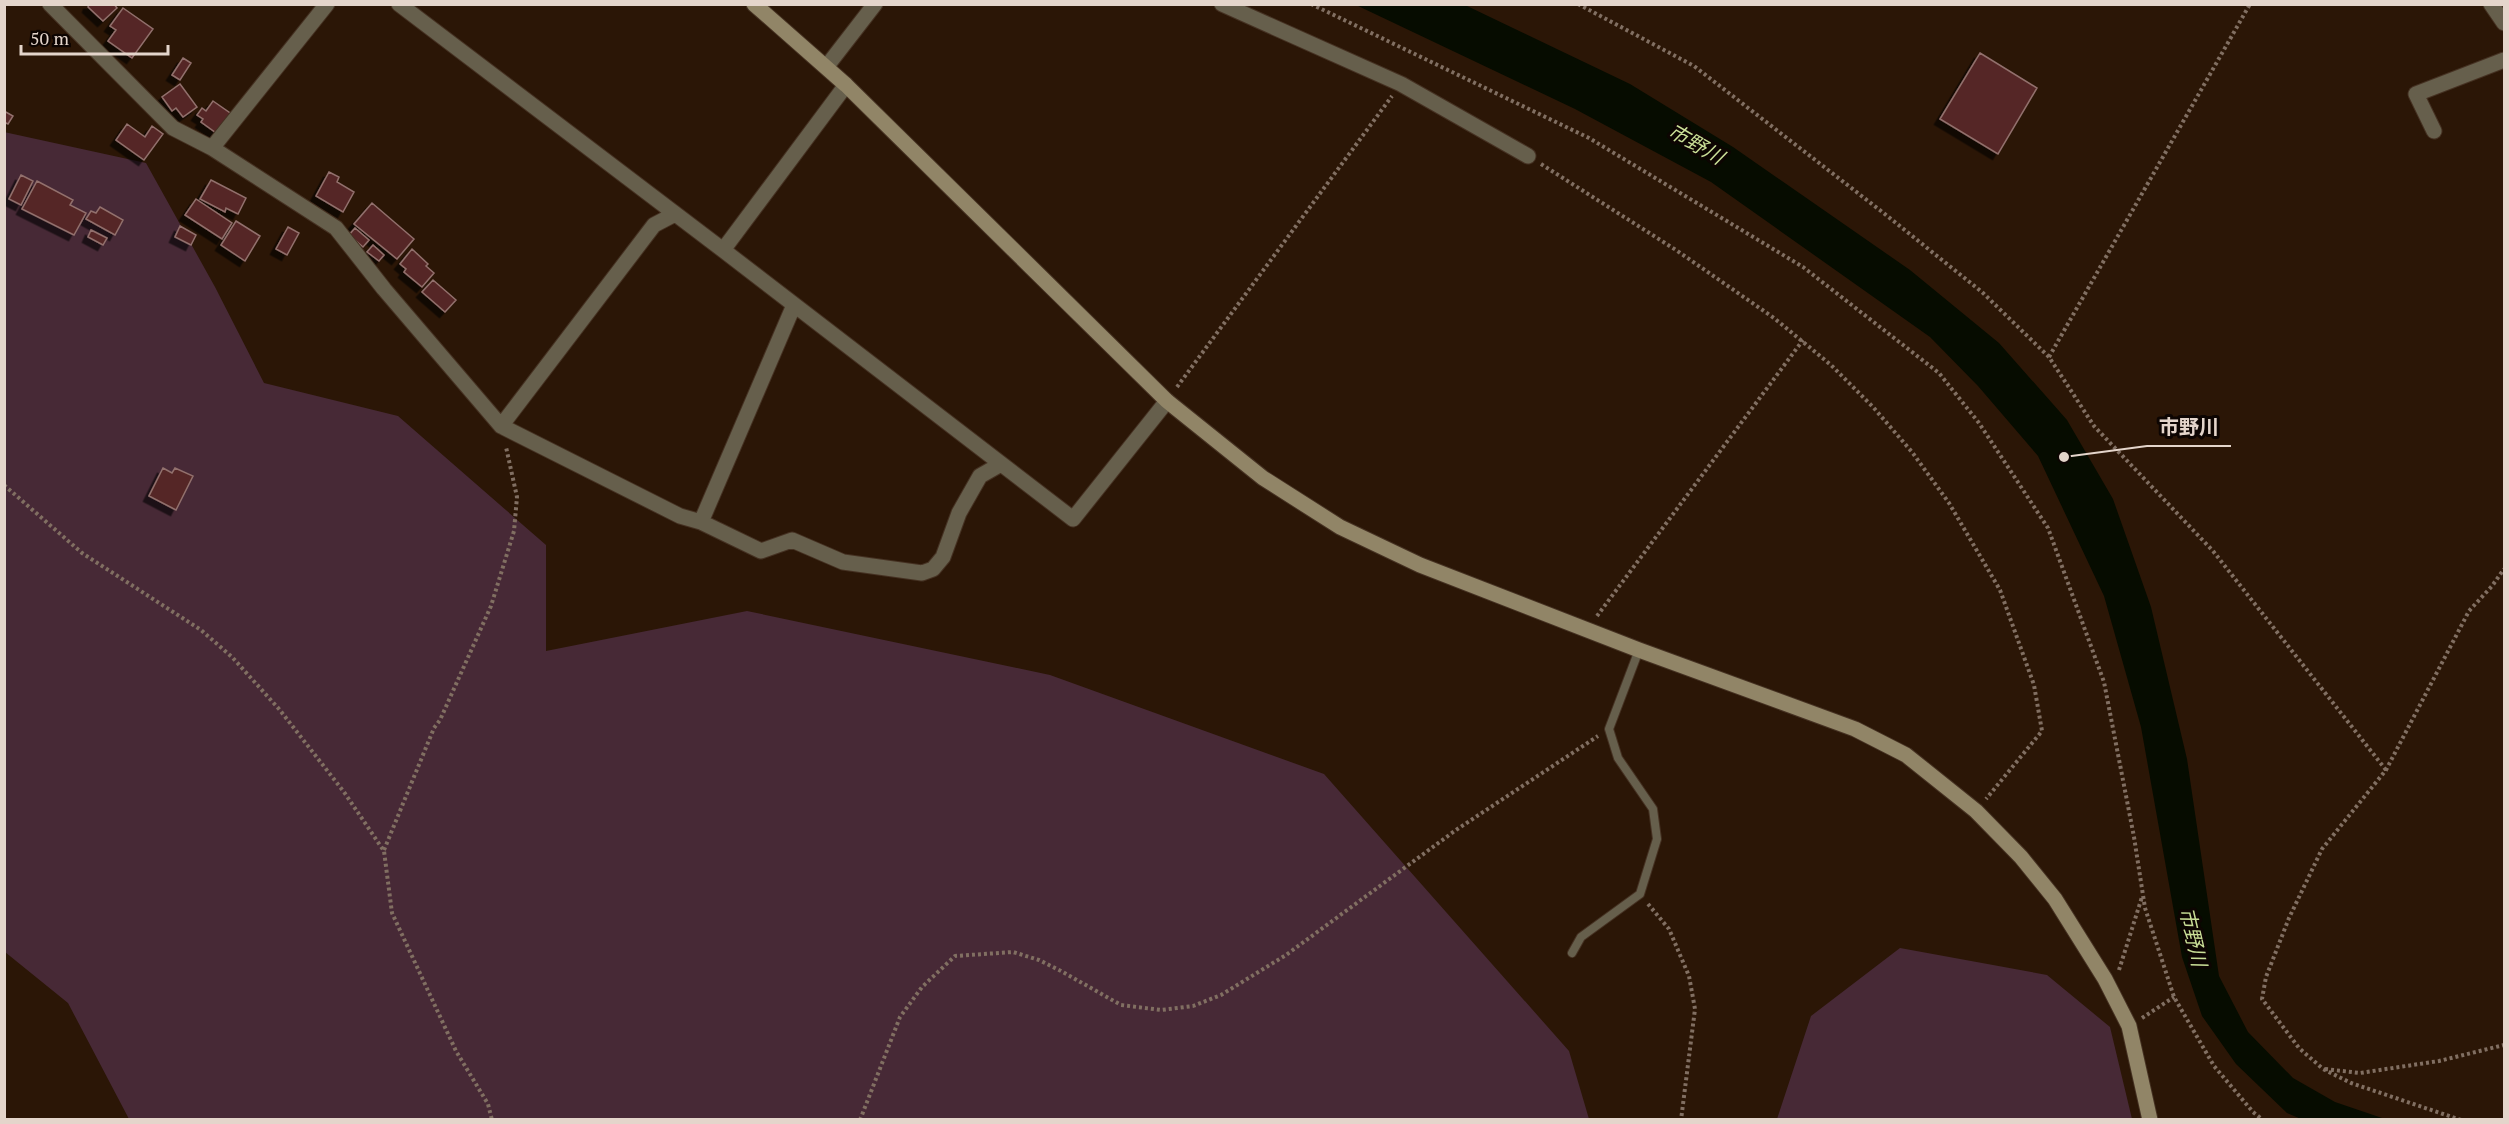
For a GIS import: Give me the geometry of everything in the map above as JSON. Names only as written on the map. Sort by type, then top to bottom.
[{"type":"street","points":[[50,4],[173,128],[212,148],[336,228],[384,289],[501,426],[680,516],[701,522],[761,551],[792,540],[843,562],[922,573],[933,569],[943,557],[959,513],[980,476],[1000,464]]},
{"type":"street","points":[[212,148],[327,4]]},
{"type":"street","points":[[399,4],[1073,519],[1167,401]]},
{"type":"street","points":[[754,4],[827,66],[1167,401],[1263,478],[1340,526],[1420,565],[1639,650],[1856,729],[1906,755],[1976,811],[2021,857],[2055,898],[2108,985],[2129,1026],[2150,1119]]},
{"type":"street","points":[[827,66],[875,4]]},
{"type":"street","points":[[1222,4],[1401,84],[1528,156]]},
{"type":"street","points":[[2491,4],[2505,23]]},
{"type":"street","points":[[2434,131],[2416,94],[2505,60]]},
{"type":"street","points":[[723,250],[846,85]]},
{"type":"street","points":[[501,426],[654,225],[675,214]]},
{"type":"street","points":[[701,522],[794,305]]},
{"type":"lane","points":[[1572,954],[1581,937],[1640,894],[1657,839],[1653,809],[1618,758],[1609,729],[1639,650]]},
{"type":"path","points":[[1311,4],[1589,138],[1803,267],[1940,373],[1979,423],[2048,528],[2104,682],[2145,908],[2174,997],[2214,1066],[2253,1112],[2264,1119]]},
{"type":"path","points":[[1578,4],[1694,66],[1982,292],[2049,357],[2094,426],[2212,551],[2386,770]]},
{"type":"path","points":[[2049,357],[2250,4]]},
{"type":"path","points":[[1167,401],[1401,84]]},
{"type":"path","points":[[1528,156],[1676,250],[1803,340],[1832,365],[1873,407],[1912,452],[1948,503],[2000,590],[2034,685],[2042,730],[1976,811]]},
{"type":"path","points":[[1587,629],[1803,340]]},
{"type":"path","points":[[384,851],[434,728],[440,720],[490,606],[514,531],[517,497],[501,426]]},
{"type":"path","points":[[4,485],[82,553],[201,630],[232,657],[279,709],[345,792],[384,851],[392,913],[456,1051],[488,1104],[492,1119]]},
{"type":"path","points":[[2461,1119],[2351,1083],[2323,1069],[2299,1048],[2262,999],[2266,976],[2289,918],[2322,849],[2386,770],[2469,610],[2492,586],[2505,568]]},
{"type":"path","points":[[861,1119],[900,1017],[922,987],[955,956],[1013,952],[1061,971],[1121,1005],[1161,1010],[1193,1006],[1221,995],[1286,955],[1456,830],[1609,729]]},
{"type":"path","points":[[1640,894],[1669,928],[1689,976],[1695,1009],[1681,1119]]},
{"type":"path","points":[[2108,985],[2118,974],[2143,894]]},
{"type":"path","points":[[2129,1026],[2174,997]]},
{"type":"path","points":[[2323,1069],[2360,1073],[2439,1061],[2505,1045]]},
{"type":"shaded area","points":[[4,132],[146,163],[215,287],[264,383],[398,416],[546,545],[546,651],[747,611],[1050,675],[1324,774],[1569,1051],[1589,1119],[129,1119],[68,1003],[5,952]]},
{"type":"shaded area","points":[[1900,948],[2047,975],[2110,1027],[2132,1119],[1777,1119],[1811,1016]]},
{"type":"water","points":[[1356,5],[1465,5],[1630,84],[1733,147],[1910,270],[1999,343],[2067,420],[2113,499],[2151,607],[2187,759],[2219,976],[2248,1032],[2293,1078],[2335,1102],[2385,1119],[2301,1119],[2287,1113],[2236,1064],[2202,1016],[2182,957],[2141,727],[2104,596],[2038,456],[1978,386],[1930,337],[1711,182],[1575,109]]},
{"type":"building","points":[[89,4],[114,4],[117,8],[103,21],[88,7]]},
{"type":"building","points":[[123,8],[153,29],[132,58],[108,41],[116,30],[110,26]]},
{"type":"building","points":[[1980,53],[2037,88],[1998,154],[1940,119]]},
{"type":"building","points":[[183,58],[191,63],[180,80],[172,75]]},
{"type":"building","points":[[180,84],[197,107],[183,117],[176,108],[172,111],[162,97]]},
{"type":"building","points":[[213,101],[233,115],[219,135],[201,122],[203,119],[197,115],[202,108],[206,111]]},
{"type":"building","points":[[4,111],[13,116],[8,124],[4,122]]},
{"type":"building","points":[[127,124],[145,137],[152,126],[163,134],[144,160],[116,140]]},
{"type":"building","points":[[329,172],[339,177],[337,182],[354,192],[343,212],[316,196]]},
{"type":"building","points":[[21,175],[33,181],[21,205],[9,199]]},
{"type":"building","points":[[211,180],[246,198],[238,214],[226,208],[225,212],[200,199]]},
{"type":"building","points":[[37,181],[73,200],[70,205],[86,213],[74,235],[22,209]]},
{"type":"building","points":[[196,199],[232,223],[222,239],[185,215]]},
{"type":"building","points":[[372,203],[414,239],[397,259],[354,224]]},
{"type":"building","points":[[100,207],[123,220],[115,235],[86,219],[91,211],[96,213]]},
{"type":"building","points":[[236,221],[260,236],[245,261],[221,245]]},
{"type":"building","points":[[180,226],[196,235],[191,245],[175,237]]},
{"type":"building","points":[[288,227],[299,233],[287,255],[276,249]]},
{"type":"building","points":[[355,228],[369,240],[363,247],[349,235]]},
{"type":"building","points":[[91,230],[107,238],[103,245],[88,237]]},
{"type":"building","points":[[373,245],[384,255],[379,261],[367,252]]},
{"type":"building","points":[[412,249],[434,273],[422,287],[404,272],[406,269],[400,264]]},
{"type":"building","points":[[433,280],[456,300],[445,312],[422,292]]},
{"type":"building","points":[[163,468],[172,473],[175,468],[193,476],[176,510],[149,496]]},
{"type":"place","name":"市野川","points":[[2064,457]]}]
